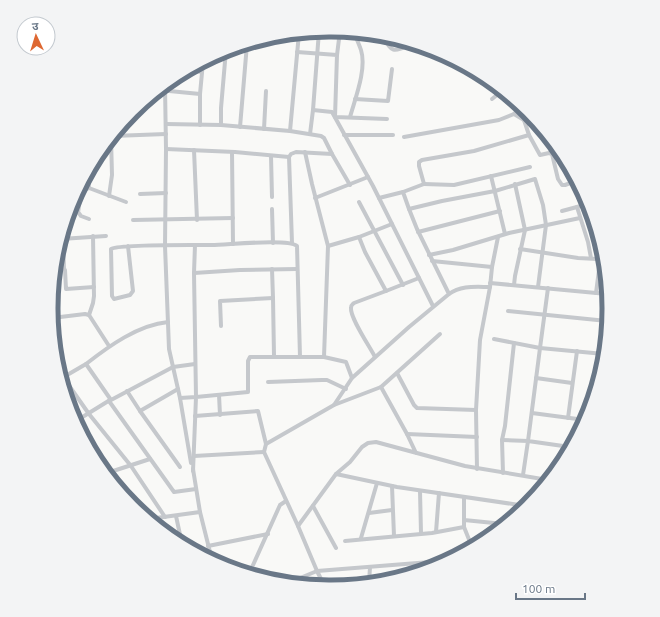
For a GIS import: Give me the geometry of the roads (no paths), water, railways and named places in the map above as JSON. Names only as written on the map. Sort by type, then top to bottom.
[{"type":"street","points":[[310,134],[319,38]]},
{"type":"street","points":[[335,117],[337,55],[339,38]]},
{"type":"street","points":[[290,131],[298,39]]},
{"type":"street","points":[[350,117],[361,77],[362,50],[357,39]]},
{"type":"street","points":[[386,43],[388,47],[393,50],[398,50],[403,47]]},
{"type":"street","points":[[240,127],[246,50]]},
{"type":"street","points":[[297,52],[337,55]]},
{"type":"street","points":[[221,125],[225,58]]},
{"type":"street","points":[[200,125],[200,94],[203,69]]},
{"type":"street","points":[[355,100],[388,101],[392,69]]},
{"type":"street","points":[[197,71],[202,72]]},
{"type":"street","points":[[168,91],[200,94]]},
{"type":"street","points":[[264,129],[266,91]]},
{"type":"street","points":[[165,93],[165,246],[169,349],[180,398],[200,512],[210,552]]},
{"type":"street","points":[[492,99],[497,95]]},
{"type":"street","points":[[313,110],[332,112],[368,177],[434,306]]},
{"type":"street","points":[[404,137],[498,120],[517,112]]},
{"type":"street","points":[[514,114],[524,120],[529,135],[540,156],[549,153],[552,154],[558,179],[562,185],[571,183]]},
{"type":"street","points":[[335,117],[387,119]]},
{"type":"street","points":[[166,124],[221,125],[317,134],[324,138],[350,185]]},
{"type":"street","points":[[120,137],[166,134]]},
{"type":"street","points":[[344,135],[393,135]]},
{"type":"street","points":[[424,184],[419,166],[422,160],[474,151],[529,135]]},
{"type":"street","points":[[109,196],[112,175],[112,147]]},
{"type":"street","points":[[166,149],[232,152],[289,157]]},
{"type":"street","points":[[194,150],[197,220]]},
{"type":"street","points":[[232,152],[233,244]]},
{"type":"street","points":[[292,243],[289,157],[293,152],[332,154]]},
{"type":"street","points":[[306,152],[328,246],[324,357]]},
{"type":"street","points":[[271,156],[272,197]]},
{"type":"street","points":[[379,198],[403,192],[424,184],[454,184],[530,167]]},
{"type":"street","points":[[491,176],[505,234]]},
{"type":"street","points":[[316,198],[368,177]]},
{"type":"street","points":[[410,209],[495,191],[535,179],[543,205],[546,225],[538,287]]},
{"type":"street","points":[[89,184],[89,188]]},
{"type":"street","points":[[514,285],[524,230],[516,184]]},
{"type":"street","points":[[86,189],[89,188],[126,202]]},
{"type":"street","points":[[403,192],[418,232],[449,294]]},
{"type":"street","points":[[140,194],[166,193]]},
{"type":"street","points":[[359,202],[403,285]]},
{"type":"street","points":[[80,203],[78,212],[81,216],[89,219]]},
{"type":"street","points":[[562,211],[581,206]]},
{"type":"street","points":[[577,207],[588,242],[591,258]]},
{"type":"street","points":[[272,209],[273,243]]},
{"type":"street","points":[[418,232],[500,211]]},
{"type":"street","points":[[133,220],[197,220],[233,218]]},
{"type":"street","points":[[429,255],[453,250],[465,245],[505,234],[580,218]]},
{"type":"street","points":[[328,246],[359,237],[392,224]]},
{"type":"street","points":[[89,315],[93,304],[94,287],[93,236]]},
{"type":"street","points":[[68,238],[106,236]]},
{"type":"street","points":[[359,237],[365,252],[386,291]]},
{"type":"street","points":[[477,469],[476,410],[480,340],[498,237]]},
{"type":"street","points":[[128,246],[133,291],[130,295],[114,298],[112,296],[112,249],[114,247],[128,246],[273,243],[292,243],[297,246],[300,357]]},
{"type":"street","points":[[193,471],[196,397],[195,245]]},
{"type":"street","points":[[520,249],[578,258],[597,259]]},
{"type":"street","points":[[63,260],[66,289],[94,287]]},
{"type":"street","points":[[432,261],[492,267]]},
{"type":"street","points":[[272,269],[274,356]]},
{"type":"street","points":[[194,273],[297,269]]},
{"type":"street","points":[[596,293],[599,272]]},
{"type":"street","points":[[376,357],[352,317],[351,307],[354,303],[419,278]]},
{"type":"street","points":[[334,406],[352,378],[453,290],[465,287],[514,285],[601,293]]},
{"type":"street","points":[[523,475],[548,288]]},
{"type":"street","points":[[221,326],[220,301],[273,298]]},
{"type":"street","points":[[508,311],[601,320]]},
{"type":"street","points":[[59,317],[85,314],[89,315],[109,346]]},
{"type":"street","points":[[67,375],[86,364],[109,346],[154,323],[168,322]]},
{"type":"street","points":[[266,444],[334,406],[381,387],[440,334]]},
{"type":"street","points":[[494,339],[540,348],[597,353]]},
{"type":"street","points":[[503,473],[502,440],[505,426],[514,343]]},
{"type":"street","points":[[568,418],[577,351]]},
{"type":"street","points":[[180,398],[248,392],[248,361],[249,358],[252,357],[324,357],[346,362],[352,378]]},
{"type":"street","points":[[86,364],[150,460],[174,492],[196,489]]},
{"type":"street","points":[[81,418],[127,391],[173,367],[195,364]]},
{"type":"street","points":[[397,373],[414,406],[417,408],[476,410]]},
{"type":"street","points":[[536,378],[572,384]]},
{"type":"street","points":[[268,382],[322,380],[346,389]]},
{"type":"street","points":[[70,386],[89,414],[131,466],[165,517]]},
{"type":"street","points":[[381,387],[416,453]]},
{"type":"street","points":[[140,411],[178,390]]},
{"type":"street","points":[[127,391],[180,467]]},
{"type":"street","points":[[219,395],[220,415]]},
{"type":"street","points":[[195,416],[258,411],[266,444],[264,452],[321,580]]},
{"type":"street","points":[[532,413],[578,419]]},
{"type":"street","points":[[407,434],[477,436]]},
{"type":"street","points":[[502,440],[528,441],[563,446]]},
{"type":"street","points":[[298,526],[336,474],[350,462],[362,447],[368,443],[376,442],[477,469],[541,479]]},
{"type":"street","points":[[194,456],[264,452]]},
{"type":"street","points":[[113,471],[150,460]]},
{"type":"street","points":[[336,474],[392,486],[517,505]]},
{"type":"street","points":[[361,538],[377,483]]},
{"type":"street","points":[[392,486],[394,536]]},
{"type":"street","points":[[420,490],[421,533]]},
{"type":"street","points":[[436,532],[439,493]]},
{"type":"street","points":[[464,497],[464,527],[470,541]]},
{"type":"street","points":[[252,569],[280,505],[286,501]]},
{"type":"street","points":[[313,506],[336,548]]},
{"type":"street","points":[[369,513],[392,510]]},
{"type":"street","points":[[159,518],[200,512]]},
{"type":"street","points":[[176,516],[180,535]]},
{"type":"street","points":[[464,520],[496,523]]},
{"type":"street","points":[[345,541],[361,538],[436,532],[464,527]]},
{"type":"street","points":[[208,546],[268,534]]},
{"type":"street","points":[[299,578],[317,571],[428,561]]},
{"type":"street","points":[[369,577],[370,567]]}]
